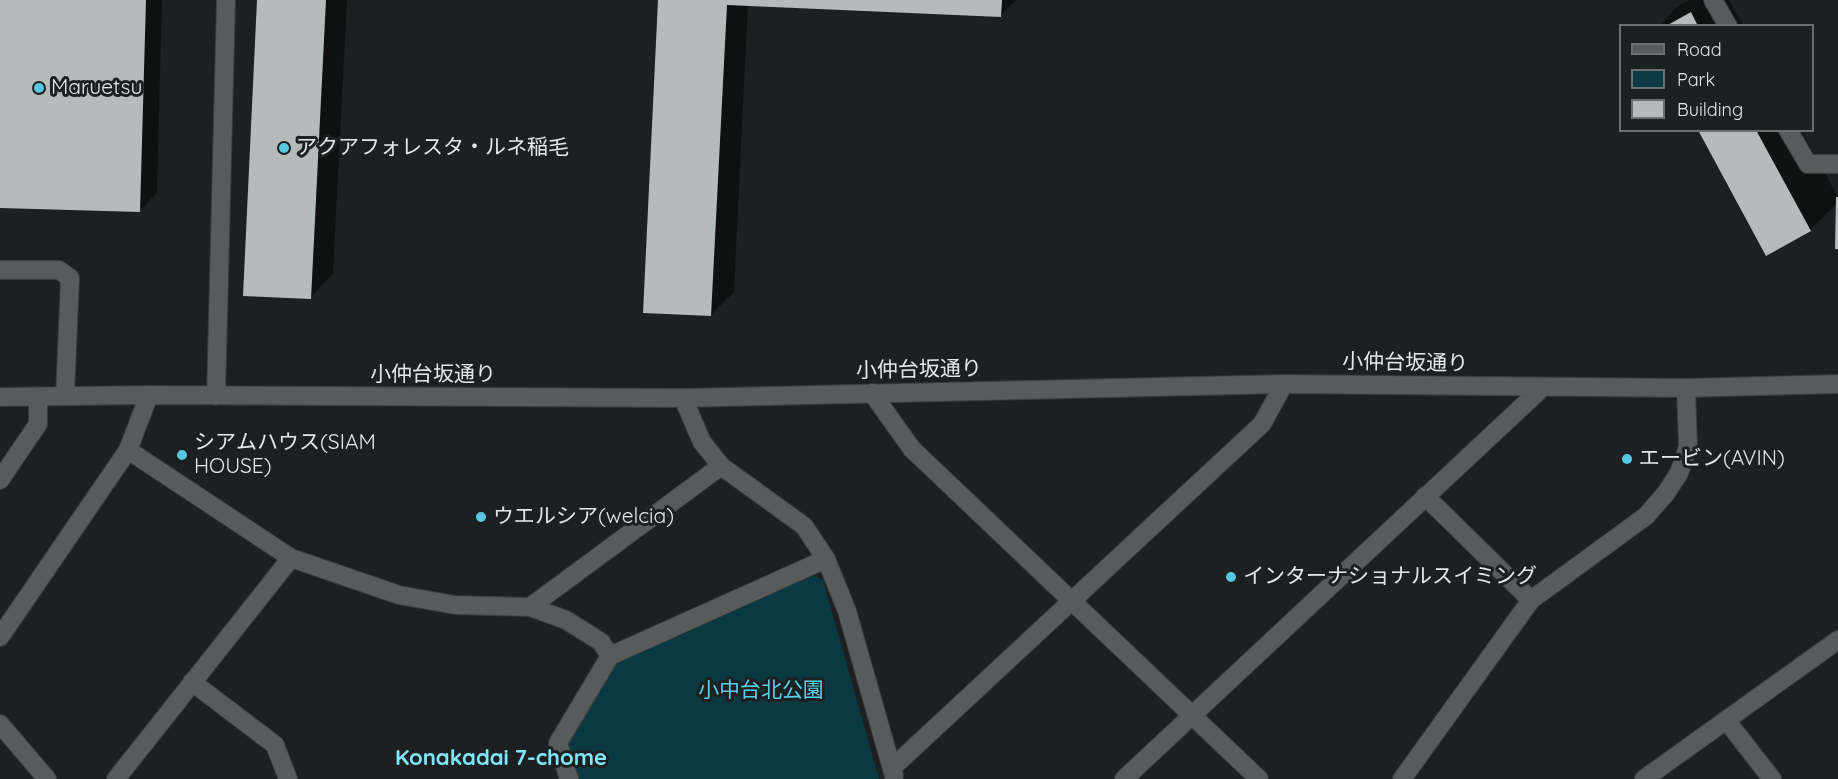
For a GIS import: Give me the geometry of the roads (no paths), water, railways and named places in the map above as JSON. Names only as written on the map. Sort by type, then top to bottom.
[{"type":"street","points":[[216,396],[226,0]]},
{"type":"street","points":[[1713,0],[1727,24]]},
{"type":"street","points":[[1789,132],[1808,164],[1838,164]]},
{"type":"street","points":[[0,270],[59,270],[70,278],[65,396]]},
{"type":"street","points":[[683,398],[702,442],[722,466],[804,526],[826,559],[848,610],[893,773],[1070,601],[1262,424],[1284,384]]},
{"type":"street","name":"小仲台坂通り","points":[[0,397],[150,395],[683,398],[1284,384],[1686,388],[1838,384]]},
{"type":"street","points":[[1124,779],[1542,388]]},
{"type":"street","points":[[1402,779],[1531,600],[1646,516],[1666,494],[1679,473],[1688,447],[1686,388]]},
{"type":"street","points":[[872,393],[912,450],[1259,779]]},
{"type":"street","points":[[0,637],[128,450],[150,395]]},
{"type":"street","points":[[0,480],[38,424],[38,397]]},
{"type":"street","points":[[128,450],[291,558],[399,595],[455,605],[530,607],[566,620],[602,642],[610,656]]},
{"type":"street","points":[[530,607],[722,466]]},
{"type":"street","points":[[1425,496],[1531,600]]},
{"type":"street","points":[[116,779],[291,558]]},
{"type":"street","points":[[569,779],[558,743],[610,656],[826,559]]},
{"type":"street","points":[[1644,779],[1838,640]]},
{"type":"street","points":[[192,682],[275,745],[288,779]]},
{"type":"street","points":[[1726,720],[1772,779]]},
{"type":"street","points":[[0,724],[47,779]]},
{"type":"place","name":"Maruetsu","points":[[39,88]]},
{"type":"place","name":"アクアフォレスタ・ルネ稲毛","points":[[284,148]]},
{"type":"place","name":"シアムハウス(SIAM HOUSE)","points":[[182,455]]},
{"type":"place","name":"エービン(AVIN)","points":[[1627,459]]},
{"type":"place","name":"ウエルシア(welcia)","points":[[481,517]]},
{"type":"place","name":"インターナショナルスイミング","points":[[1231,577]]},
{"type":"district","name":"Konakadai 7-chome","points":[[501,758]]},
{"type":"park label","name":"小中台北公園","points":[[761,691]]}]
